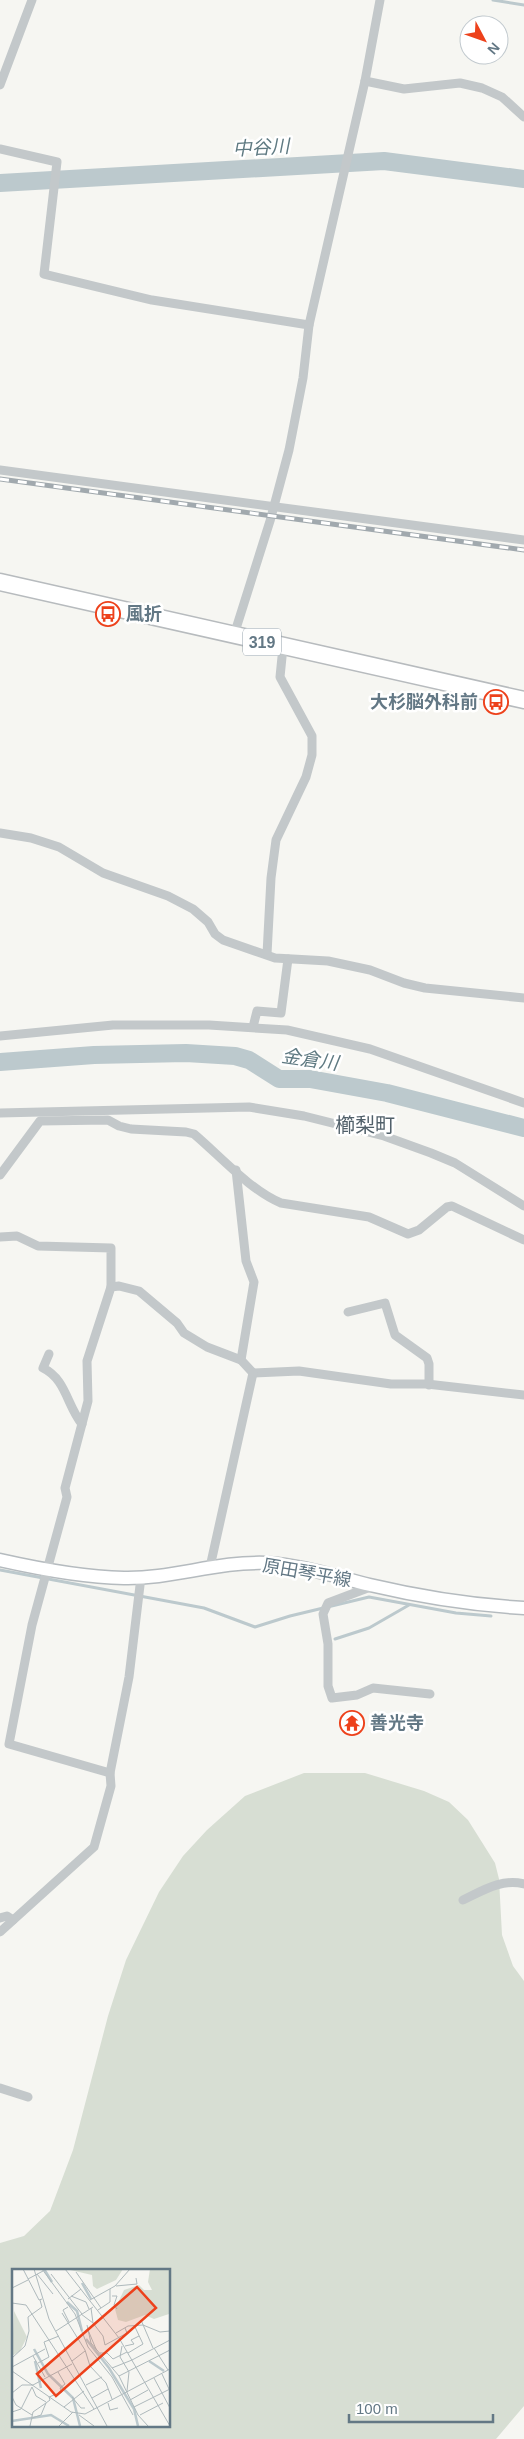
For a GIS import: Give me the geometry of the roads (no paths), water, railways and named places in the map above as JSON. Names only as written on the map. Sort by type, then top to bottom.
[{"type":"highway","name":"319","points":[[0,582],[524,700]]},
{"type":"main road","name":"原田琴平線","points":[[0,1560],[45,1577],[124,1578],[142,1577],[227,1563],[268,1563],[444,1600],[488,1606],[524,1608]]},
{"type":"street","points":[[0,84],[32,0]]},
{"type":"street","points":[[234,635],[274,507],[289,450],[303,378],[309,325],[365,81],[380,0]]},
{"type":"street","points":[[365,81],[404,89],[460,82],[482,88],[502,97],[524,117]]},
{"type":"street","points":[[0,149],[57,162],[44,274],[152,300],[309,325]]},
{"type":"street","points":[[0,470],[524,540]]},
{"type":"street","points":[[267,954],[271,878],[276,840],[306,777],[312,755],[312,736],[280,677],[283,647]]},
{"type":"street","points":[[0,833],[31,838],[59,847],[103,873],[168,896],[193,909],[208,922],[215,934],[224,940],[267,954],[288,959],[328,961],[370,970],[404,983],[425,988],[524,998]]},
{"type":"street","points":[[253,1027],[257,1011],[282,1013],[288,959]]},
{"type":"street","points":[[0,1036],[113,1024],[253,1027],[287,1030],[370,1049],[524,1104]]},
{"type":"street","points":[[0,1175],[40,1121],[249,1107],[304,1116],[384,1136],[432,1153],[454,1163],[524,1206]]},
{"type":"street","points":[[0,1113],[108,1116],[119,1126],[130,1129],[186,1132],[194,1134],[270,1198],[281,1203],[369,1216],[408,1234],[420,1230],[447,1206],[452,1206],[524,1240]]},
{"type":"street","points":[[236,1170],[246,1261],[254,1282],[241,1360]]},
{"type":"street","points":[[0,1237],[17,1236],[38,1246],[111,1248],[111,1288],[87,1361],[88,1401],[65,1488],[67,1497],[32,1625],[9,1744],[110,1773]]},
{"type":"street","points":[[111,1288],[119,1286],[139,1291],[177,1323],[184,1333],[207,1347],[241,1360],[252,1373]]},
{"type":"street","points":[[348,1312],[385,1303],[395,1335],[427,1358],[430,1364],[429,1385]]},
{"type":"street","points":[[49,1354],[43,1368],[57,1378],[75,1416],[82,1424]]},
{"type":"street","points":[[252,1373],[299,1371],[391,1384],[429,1385],[524,1394]]},
{"type":"street","points":[[210,1567],[252,1373]]},
{"type":"street","points":[[0,1932],[94,1847],[111,1786],[110,1773],[128,1677],[142,1577]]},
{"type":"street","points":[[373,1586],[327,1604],[324,1614],[328,1644],[328,1686],[332,1698],[357,1695],[373,1688],[430,1694]]},
{"type":"street","points":[[463,1900],[496,1885],[513,1881],[524,1884]]},
{"type":"street","points":[[0,1918],[7,1916],[13,1920]]},
{"type":"street","points":[[0,2088],[28,2097]]},
{"type":"waterway","points":[[493,0],[524,5]]},
{"type":"waterway","name":"中谷川","points":[[0,183],[384,161],[524,179]]},
{"type":"waterway","name":"金倉川","points":[[0,1062],[94,1055],[186,1053],[235,1056],[249,1060],[279,1079],[310,1079],[387,1093],[524,1128]]},
{"type":"waterway","points":[[0,1570],[204,1608],[255,1627],[290,1616],[369,1597],[456,1613],[491,1616]]},
{"type":"waterway","points":[[335,1639],[369,1628],[409,1605]]},
{"type":"railway","points":[[0,479],[524,550]]},
{"type":"place","name":"風折","points":[[108,614]]},
{"type":"place","name":"大杉脳外科前","points":[[496,702]]},
{"type":"place","name":"善光寺","points":[[352,1723]]},
{"type":"district","name":"櫛梨町","points":[[365,1125]]}]
